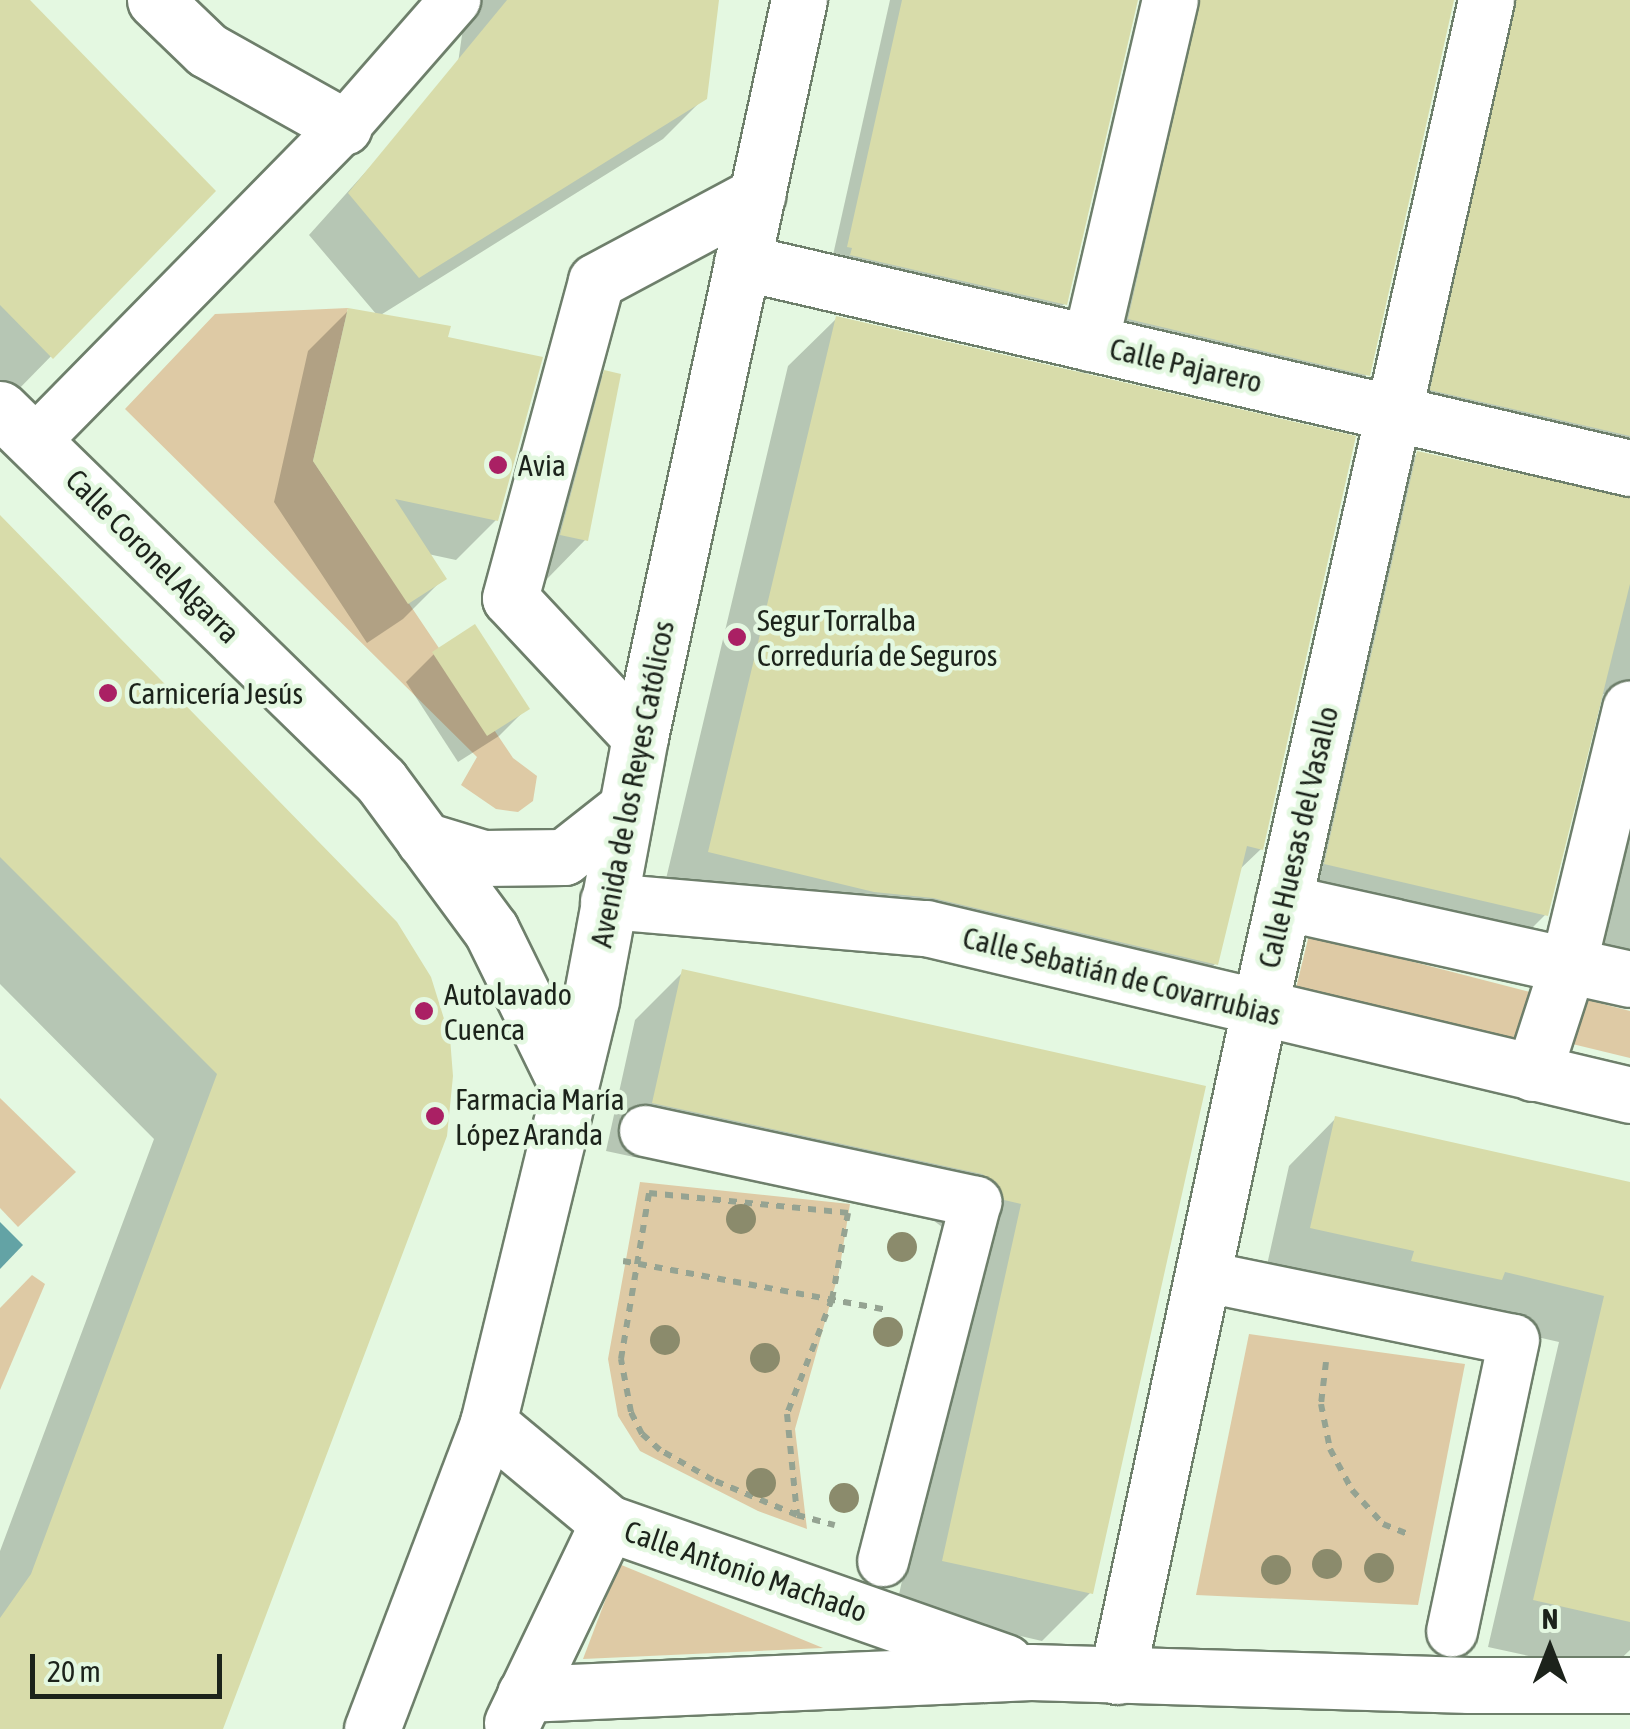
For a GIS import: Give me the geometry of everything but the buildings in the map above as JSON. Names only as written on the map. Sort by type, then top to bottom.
[{"type":"street","points":[[156,0],[207,50],[344,127]]},
{"type":"street","points":[[18,425],[344,127],[455,0]]},
{"type":"street","name":"Avenida de los Reyes Católicos","points":[[372,1729],[488,1423],[568,1088],[800,0]]},
{"type":"street","points":[[1090,343],[1170,0]]},
{"type":"street","name":"Calle Huesas del Vasallo","points":[[1117,1676],[1258,1010],[1486,0]]},
{"type":"street","points":[[640,738],[510,598],[596,281],[756,195]]},
{"type":"street","name":"Calle Pajarero","points":[[742,262],[1630,468]]},
{"type":"street","name":"Calle Coronel Algarra","points":[[18,425],[381,781],[491,930],[568,1088]]},
{"type":"street","points":[[1533,1073],[1568,965],[1630,708]]},
{"type":"street","points":[[424,840],[483,858],[564,857],[625,809]]},
{"type":"street","name":"Calle Sebatián de Covarrubias","points":[[608,901],[926,928],[1258,1010],[1630,1095]]},
{"type":"street","points":[[1283,902],[1630,979]]},
{"type":"street","points":[[645,1131],[976,1202],[883,1561]]},
{"type":"street","points":[[1202,1276],[1514,1340],[1452,1631]]},
{"type":"street","name":"Calle Antonio Machado","points":[[488,1423],[608,1523],[1031,1672]]},
{"type":"street","points":[[517,1712],[608,1523]]},
{"type":"street","name":"Calle Antonio Machado","points":[[517,1712],[1031,1672],[1468,1707],[1630,1686]]},
{"type":"path","points":[[650,1193],[848,1213],[832,1299],[787,1414],[798,1515],[690,1468],[642,1434],[624,1389],[621,1359],[635,1263],[650,1193]]},
{"type":"path","points":[[623,1261],[832,1299]]},
{"type":"path","points":[[1345,1366],[1326,1362],[1321,1404],[1330,1449],[1352,1490],[1383,1524],[1417,1538]]},
{"type":"shaded area","points":[[348,308],[313,461],[513,758],[537,776],[533,801],[518,812],[496,809],[461,785],[477,757],[125,409],[215,314]]},
{"type":"shaded area","points":[[1309,935],[1530,992],[1517,1043],[1296,988]]},
{"type":"shaded area","points":[[1568,995],[1630,1011],[1630,1058],[1556,1040]]},
{"type":"shaded area","points":[[0,1098],[76,1172],[18,1227],[0,1208]]},
{"type":"shaded area","points":[[640,1182],[850,1204],[839,1272],[795,1429],[807,1529],[758,1511],[640,1451],[618,1416],[608,1359]]},
{"type":"shaded area","points":[[32,1275],[45,1284],[0,1390],[0,1308]]},
{"type":"shaded area","points":[[1249,1334],[1465,1364],[1418,1605],[1196,1595]]},
{"type":"shaded area","points":[[619,1564],[823,1648],[583,1659]]},
{"type":"water","points":[[0,1222],[23,1245],[0,1269]]},
{"type":"place","name":"Avia","points":[[498,465]]},
{"type":"place","name":"Segur Torralba Correduría de Seguros","points":[[737,637]]},
{"type":"place","name":"Carnicería Jesús","points":[[108,693]]},
{"type":"place","name":"Autolavado Cuenca","points":[[424,1011]]},
{"type":"place","name":"Farmacia María López Aranda","points":[[435,1116]]}]
